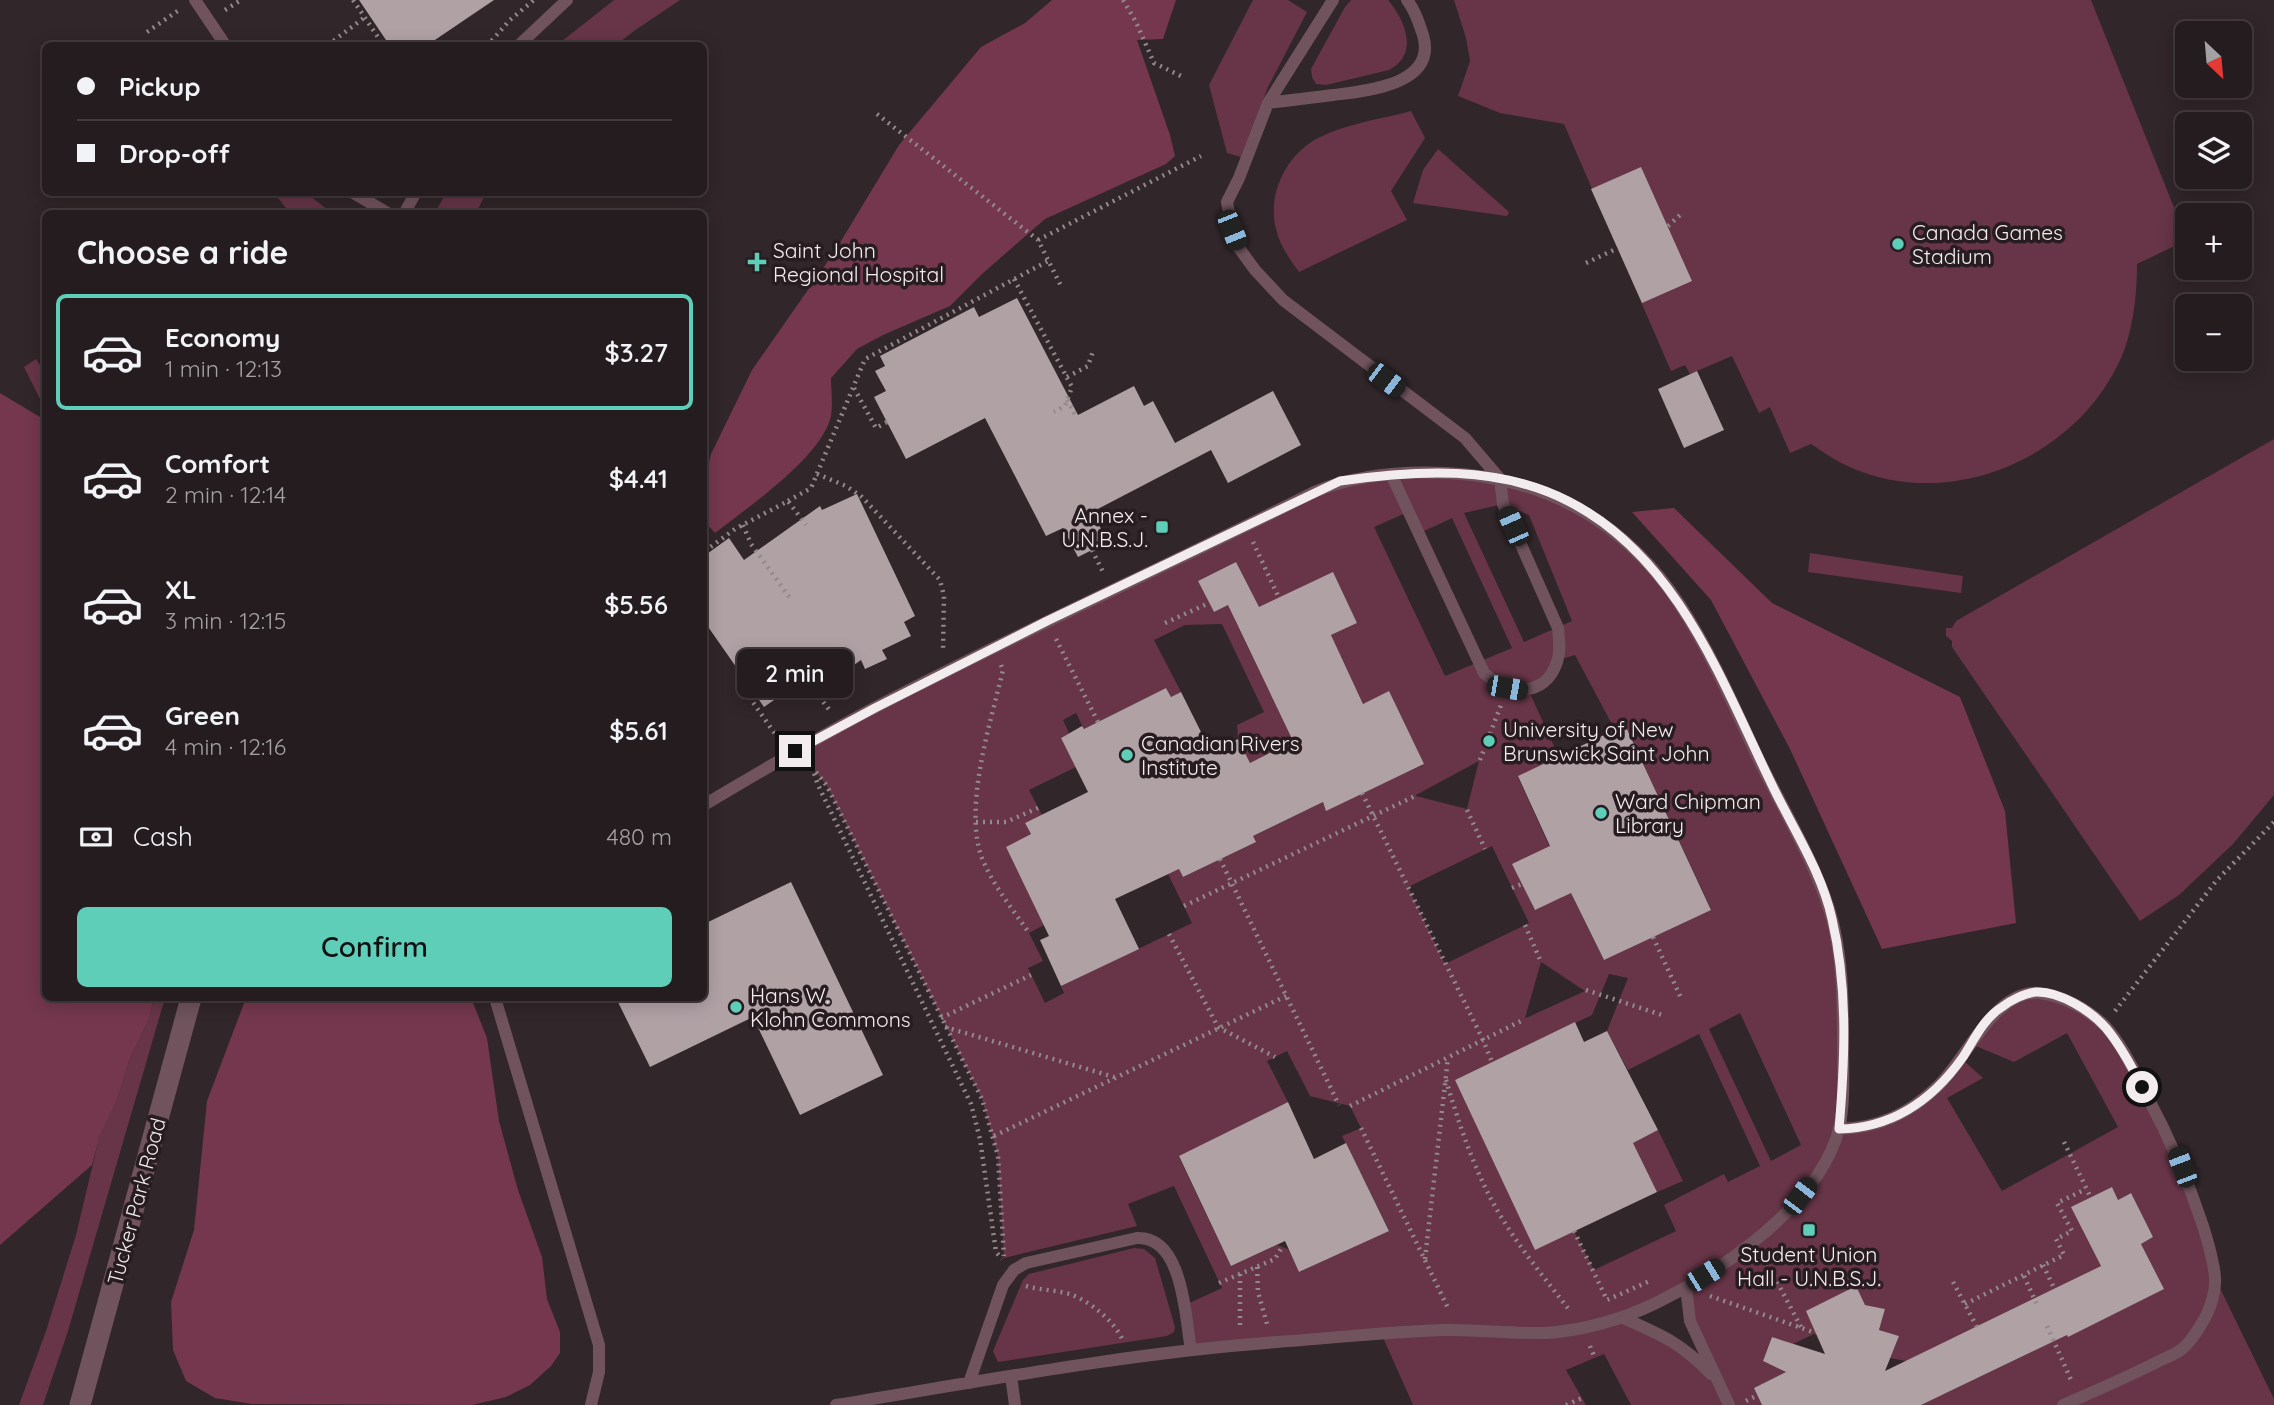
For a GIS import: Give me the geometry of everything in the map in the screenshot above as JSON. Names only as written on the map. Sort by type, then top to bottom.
[{"type":"street","name":"Tucker Park Road","points":[[80,1405],[190,1001]]},
{"type":"lane","points":[[521,42],[567,0]]},
{"type":"lane","points":[[1333,0],[1268,103],[1239,178],[1227,201],[1232,230],[1239,248],[1255,270],[1283,300],[1465,438],[1500,479],[1503,504],[1558,628],[1558,660],[1552,674],[1538,685],[1522,691],[1507,688],[1495,683],[1485,673],[1391,474]]},
{"type":"lane","points":[[1268,103],[1374,90],[1392,85],[1409,75],[1421,61],[1425,42],[1419,22],[1407,0]]},
{"type":"lane","points":[[190,3],[223,42]]},
{"type":"lane","points":[[359,196],[382,210]]},
{"type":"lane","points":[[707,804],[795,751],[943,673],[1340,481],[1391,474],[1463,474],[1500,479],[1538,489],[1569,502],[1603,524],[1634,550],[1660,578],[1680,605],[1718,673],[1819,880],[1832,917],[1843,1006],[1843,1087],[1839,1129],[1821,1170],[1782,1218],[1755,1240],[1686,1287],[1623,1318],[1583,1329],[1543,1333],[1458,1330],[1381,1333],[1191,1350],[836,1405]]},
{"type":"lane","points":[[1839,1129],[1879,1125],[1917,1103],[1938,1086],[1962,1059],[1985,1023],[2000,1007],[2018,998],[2036,992],[2055,996],[2082,1008],[2104,1026],[2132,1066],[2175,1150],[2208,1244],[2216,1278],[2206,1316],[2182,1349],[2063,1405]]},
{"type":"lane","points":[[496,1001],[599,1345],[599,1372],[591,1405]]},
{"type":"lane","points":[[969,1383],[1003,1285],[1014,1270],[1026,1263],[1137,1238],[1149,1238],[1163,1247],[1171,1258],[1191,1350]]},
{"type":"lane","points":[[1686,1287],[1690,1321],[1729,1405]]},
{"type":"lane","points":[[1623,1318],[1670,1338],[1695,1358],[1718,1382]]},
{"type":"lane","points":[[1012,1376],[1015,1405]]},
{"type":"path","points":[[218,0],[225,11],[241,0]]},
{"type":"path","points":[[491,42],[510,20],[535,0]]},
{"type":"path","points":[[1123,0],[1154,63],[1183,77]]},
{"type":"path","points":[[355,1],[382,42]]},
{"type":"path","points":[[147,32],[190,3]]},
{"type":"path","points":[[330,42],[365,17]]},
{"type":"path","points":[[877,114],[1038,240],[1062,288]]},
{"type":"path","points":[[1038,240],[1201,156]]},
{"type":"path","points":[[1668,226],[1681,214]]},
{"type":"path","points":[[1586,262],[1618,248]]},
{"type":"path","points":[[707,550],[743,525],[811,488],[865,359],[962,311],[1048,261]]},
{"type":"path","points":[[1014,279],[1073,387],[1065,406],[1054,412]]},
{"type":"path","points":[[1067,377],[1088,366],[1093,351]]},
{"type":"path","points":[[853,387],[876,428],[887,422]]},
{"type":"path","points":[[1067,400],[1076,416]]},
{"type":"path","points":[[817,474],[846,486],[862,497],[940,580],[944,596],[943,673]]},
{"type":"path","points":[[788,501],[806,525]]},
{"type":"path","points":[[743,525],[751,544],[790,598]]},
{"type":"path","points":[[1245,526],[1279,598]]},
{"type":"path","points":[[1092,550],[1112,590]]},
{"type":"path","points":[[1165,623],[1209,603]]},
{"type":"path","points":[[1047,621],[1098,722]]},
{"type":"path","points":[[994,648],[1003,670],[979,766],[976,837],[983,863],[1029,933]]},
{"type":"path","points":[[822,676],[817,686],[823,701]]},
{"type":"path","points":[[746,681],[741,685],[779,740],[813,767],[827,786],[982,1099],[998,1156],[1003,1259]]},
{"type":"path","points":[[1480,760],[1507,688]]},
{"type":"path","points":[[813,767],[818,785],[971,1104],[980,1139],[996,1252],[1024,1285],[1070,1294],[1085,1302],[1117,1329],[1129,1358]]},
{"type":"path","points":[[1362,793],[1492,1062]]},
{"type":"path","points":[[1184,906],[1415,796]]},
{"type":"path","points":[[976,822],[1006,822],[1038,808]]},
{"type":"path","points":[[1467,810],[1485,849]]},
{"type":"path","points":[[2104,1026],[2217,880],[2274,822]]},
{"type":"path","points":[[1220,859],[1339,1105]]},
{"type":"path","points":[[1512,888],[1522,884]]},
{"type":"path","points":[[1525,925],[1541,962]]},
{"type":"path","points":[[1169,934],[1218,1027],[1275,1057]]},
{"type":"path","points":[[1653,937],[1681,998]]},
{"type":"path","points":[[941,1018],[1031,975]]},
{"type":"path","points":[[1586,990],[1665,1016]]},
{"type":"path","points":[[994,1136],[1286,996]]},
{"type":"path","points":[[1350,1106],[1525,1019]]},
{"type":"path","points":[[945,1027],[1115,1077]]},
{"type":"path","points":[[1425,1261],[1448,1058]]},
{"type":"path","points":[[1446,1080],[1461,1129],[1492,1201],[1525,1252],[1583,1329],[1595,1358]]},
{"type":"path","points":[[1361,1128],[1458,1330]]},
{"type":"path","points":[[2064,1142],[2091,1198]]},
{"type":"path","points":[[1965,1304],[2064,1255],[2056,1239],[2071,1231],[2057,1203],[2086,1189]]},
{"type":"path","points":[[1755,1240],[1801,1328]]},
{"type":"path","points":[[1219,1283],[1275,1259],[1282,1247]]},
{"type":"path","points":[[2043,1265],[2055,1290]]},
{"type":"path","points":[[1257,1267],[1258,1292],[1272,1342]]},
{"type":"path","points":[[1240,1274],[1240,1345]]},
{"type":"path","points":[[2024,1276],[2038,1307]]},
{"type":"path","points":[[1953,1282],[1978,1327]]},
{"type":"path","points":[[2047,1326],[2080,1398]]},
{"type":"path","points":[[1566,1405],[1582,1398]]},
{"type":"shaded area","points":[[614,0],[680,0],[620,42],[561,42]]},
{"type":"shaded area","points":[[1052,0],[1176,0],[1163,39],[1137,40],[1175,156],[1166,164],[1045,219],[950,306],[857,349],[831,378],[831,416],[825,432],[814,448],[782,481],[715,533],[707,524],[707,471],[711,454],[752,370],[835,251],[899,145],[981,47],[1025,23]]},
{"type":"shaded area","points":[[1253,0],[1288,0],[1307,12],[1268,87],[1241,157],[1227,153],[1209,85]]},
{"type":"shaded area","points":[[1351,0],[1388,0],[1404,27],[1407,47],[1404,56],[1389,70],[1326,85],[1316,84],[1311,69]]},
{"type":"shaded area","name":"Canada Games Stadium","points":[[1454,0],[2091,0],[2175,210],[2175,246],[2137,264],[2134,307],[2128,338],[2106,385],[2081,417],[2049,444],[2013,464],[1974,477],[1933,483],[1892,480],[1852,468],[1811,444],[1790,453],[1770,407],[1759,413],[1732,356],[1690,374],[1685,365],[1671,371],[1564,124],[1500,113],[1458,96],[1470,61]]},
{"type":"shaded area","points":[[1411,111],[1425,138],[1391,191],[1407,220],[1299,272],[1280,241],[1274,216],[1277,189],[1288,165],[1307,145],[1329,133]]},
{"type":"shaded area","points":[[1438,149],[1509,212],[1507,216],[1413,203],[1423,170]]},
{"type":"shaded area","points":[[276,196],[310,196],[328,210],[288,210]]},
{"type":"shaded area","points":[[444,196],[484,196],[478,210],[437,210]]},
{"type":"shaded area","points":[[36,359],[42,368],[42,403],[24,367]]},
{"type":"shaded area","points":[[0,393],[42,418],[42,1001],[153,1001],[149,1019],[129,1061],[118,1098],[100,1135],[92,1165],[0,1245]]},
{"type":"shaded area","points":[[2274,439],[2274,795],[2233,844],[2179,895],[2140,921],[1952,647],[1952,641],[1946,636],[1946,628],[1952,628],[1956,621]]},
{"type":"shaded area","points":[[1391,474],[1500,479],[1603,524],[1680,605],[1819,880],[1839,961],[1839,1129],[1898,1115],[1962,1059],[1983,1078],[1947,1098],[2002,1191],[2118,1127],[2067,1033],[2014,1062],[1971,1044],[2018,998],[2055,996],[2104,1026],[2175,1150],[2215,1278],[2274,1399],[2274,1405],[1915,1405],[1948,1392],[2163,1289],[2141,1244],[2153,1237],[2130,1193],[2118,1200],[2112,1187],[2072,1207],[2101,1266],[1911,1362],[1890,1358],[1899,1336],[1879,1330],[1885,1309],[1865,1305],[1855,1286],[1816,1333],[1793,1344],[1772,1337],[1763,1361],[1786,1372],[1755,1388],[1762,1405],[1631,1405],[1604,1354],[1566,1370],[1586,1405],[1413,1405],[1381,1333],[1191,1350],[1183,1306],[1222,1288],[1174,1186],[1128,1204],[1137,1226],[1004,1258],[998,1156],[982,1099],[827,786],[795,751],[1314,492]],"holes":[[[1503,504],[1529,515],[1572,621],[1524,642],[1464,513]],[[1408,512],[1418,534],[1452,518],[1512,648],[1445,676],[1374,527]],[[1236,562],[1251,592],[1251,611],[1333,573],[1357,623],[1331,635],[1363,704],[1389,692],[1423,765],[1326,810],[1323,802],[1253,836],[1255,842],[1183,877],[1179,869],[1168,874],[1192,923],[1061,986],[1064,993],[1045,1003],[1028,968],[1043,961],[1029,933],[1044,925],[1006,847],[1031,834],[1025,823],[1042,815],[1029,790],[1076,767],[1061,738],[1069,733],[1063,720],[1076,713],[1084,729],[1166,688],[1171,697],[1181,692],[1154,640],[1185,625],[1222,624],[1264,712],[1237,725],[1238,739],[1250,763],[1293,741],[1235,620],[1236,601],[1214,612],[1198,581]],[[1575,655],[1615,730],[1625,725],[1711,909],[1604,960],[1566,883],[1561,898],[1534,909],[1513,864],[1553,854],[1518,777],[1559,757],[1528,689],[1558,660]],[[1479,761],[1467,809],[1416,796],[1416,795]],[[1492,846],[1529,923],[1445,964],[1408,887]],[[1541,962],[1585,991],[1526,1018],[1525,1018]],[[1609,974],[1628,978],[1607,1031],[1628,1070],[1699,1034],[1760,1166],[1728,1182],[1724,1174],[1664,1205],[1676,1231],[1594,1270],[1574,1231],[1535,1249],[1455,1080],[1592,1015]],[[1740,1013],[1801,1145],[1771,1161],[1709,1029]],[[1287,1051],[1310,1096],[1350,1106],[1361,1128],[1342,1136],[1389,1230],[1300,1272],[1288,1249],[1277,1245],[1231,1266],[1179,1157],[1288,1102],[1267,1061]],[[1686,1287],[1690,1315],[1716,1380],[1670,1338],[1624,1318]]]},
{"type":"shaded area","points":[[1674,508],[1772,603],[1960,697],[2005,811],[2016,923],[1882,949],[1790,749],[1711,600],[1632,512]]},
{"type":"shaded area","points":[[1810,553],[1963,576],[1961,593],[1808,572]]},
{"type":"shaded area","points":[[153,1001],[164,1001],[68,1331],[43,1405],[19,1405],[76,1235],[100,1134],[118,1098],[129,1061],[149,1019]]},
{"type":"shaded area","points":[[245,1001],[472,1001],[487,1038],[499,1121],[518,1190],[542,1257],[547,1299],[560,1332],[560,1353],[551,1366],[530,1385],[506,1397],[472,1405],[252,1404],[215,1398],[186,1381],[173,1350],[171,1302],[194,1230],[207,1101]]},
{"type":"shaded area","points":[[1658,1130],[1683,1181],[1657,1192],[1633,1144],[1586,1166]]},
{"type":"shaded area","points":[[1134,1248],[1144,1249],[1155,1258],[1175,1327],[1174,1332],[1167,1336],[998,1362],[993,1351],[1023,1280],[1029,1274]]},
{"type":"building","points":[[359,0],[494,0],[432,42],[387,42]]},
{"type":"building","points":[[1641,167],[1692,281],[1642,303],[1591,189]]},
{"type":"building","points":[[1017,298],[1078,415],[1134,386],[1144,406],[1153,401],[1175,443],[1273,391],[1301,445],[1228,483],[1211,450],[1092,512],[1108,542],[1078,557],[1063,528],[1046,536],[985,418],[906,459],[874,397],[886,391],[875,371],[885,366],[880,356],[974,307],[979,317]]},
{"type":"building","points":[[1697,371],[1724,430],[1684,448],[1658,389]]},
{"type":"building","points":[[857,494],[915,616],[904,622],[911,636],[882,650],[887,659],[865,669],[861,660],[827,684],[817,670],[764,707],[707,625],[707,554],[729,538],[744,560],[820,506],[822,510]]},
{"type":"building","points":[[1236,562],[1259,607],[1333,572],[1357,623],[1331,635],[1363,704],[1389,691],[1424,764],[1326,811],[1323,802],[1253,836],[1256,842],[1183,877],[1179,869],[1115,899],[1139,949],[1061,986],[1040,940],[1049,936],[1006,847],[1031,834],[1025,823],[1088,792],[1061,738],[1166,688],[1171,697],[1181,692],[1211,752],[1238,739],[1250,763],[1293,741],[1228,605],[1214,612],[1198,581]]},
{"type":"building","name":"Ward Chipman Library","points":[[1625,725],[1711,910],[1604,960],[1571,893],[1535,910],[1512,864],[1550,846],[1518,776]]},
{"type":"building","name":"Hans W. Klohn Commons","points":[[791,882],[883,1075],[800,1115],[753,1017],[650,1067],[617,1001],[707,1001],[707,923]]},
{"type":"building","points":[[1575,1022],[1584,1042],[1607,1031],[1658,1130],[1633,1143],[1657,1192],[1535,1250],[1455,1080]]},
{"type":"building","points":[[1288,1102],[1314,1159],[1346,1143],[1389,1231],[1299,1272],[1285,1241],[1231,1266],[1179,1156]]},
{"type":"building","points":[[2112,1187],[2118,1200],[2131,1193],[2153,1237],[2141,1244],[2164,1289],[1921,1405],[1762,1405],[1754,1388],[1786,1372],[1763,1361],[1772,1337],[1825,1354],[1806,1311],[1856,1286],[1865,1305],[1885,1309],[1879,1330],[1899,1336],[1885,1371],[2101,1266],[2071,1207]]},
{"type":"place","name":"Canada Games Stadium","points":[[1898,244]]},
{"type":"place","name":"Saint John Regional Hospital","points":[[757,262]]},
{"type":"place","name":"Annex - U.N.B.S.J.","points":[[1162,527]]},
{"type":"place","name":"University of New Brunswick Saint John","points":[[1489,741]]},
{"type":"place","name":"Canadian Rivers Institute","points":[[1127,755]]},
{"type":"place","name":"Ward Chipman Library","points":[[1601,813]]},
{"type":"place","name":"Hans W. Klohn Commons","points":[[736,1007]]},
{"type":"place","name":"Student Union Hall - U.N.B.S.J.","points":[[1809,1230]]},
{"type":"route","points":[[795,751],[1047,621],[1340,481],[1428,472],[1500,479],[1538,489],[1569,502],[1603,524],[1634,550],[1680,605],[1718,673],[1819,880],[1832,917],[1843,1006],[1843,1087],[1839,1129],[1879,1125],[1917,1103],[1938,1086],[1962,1059],[1985,1023],[2000,1007],[2036,992],[2055,996],[2082,1008],[2104,1026],[2132,1066],[2142,1087]]}]
